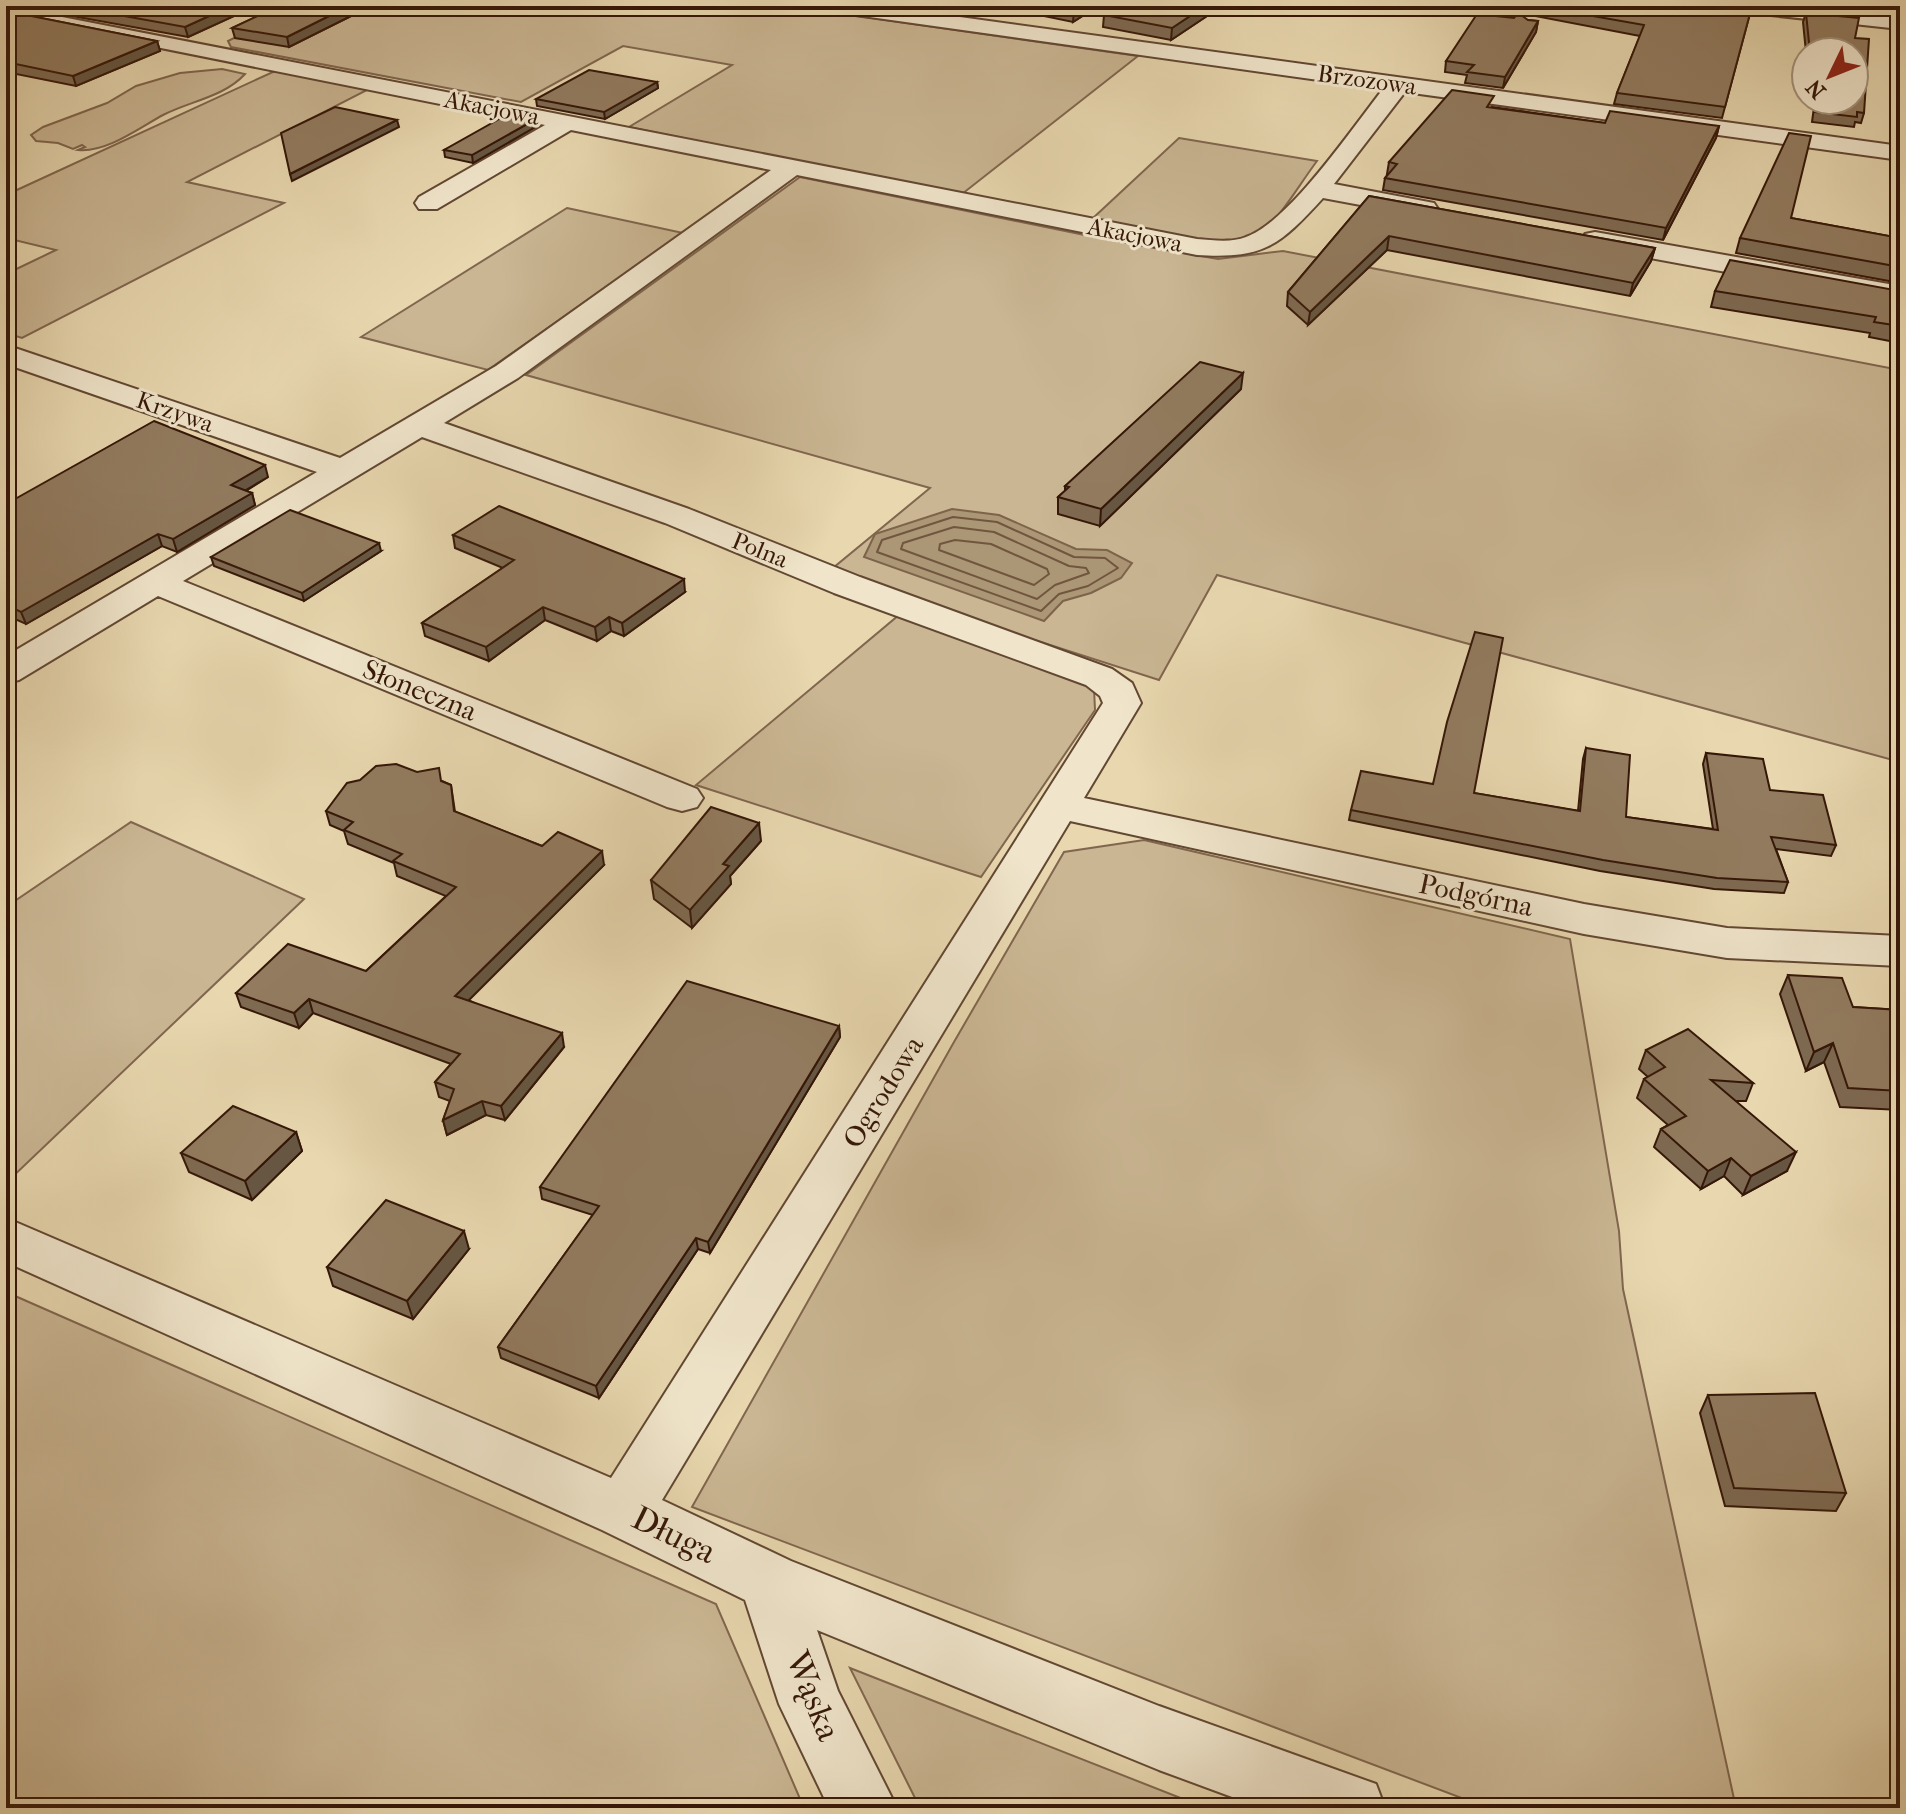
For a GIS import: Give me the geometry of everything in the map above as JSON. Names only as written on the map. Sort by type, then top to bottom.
[{"type":"street","name":"Brzozowa","points":[[834,6],[1900,153]]},
{"type":"street","points":[[1742,6],[1900,23]]},
{"type":"street","name":"Akacjowa","points":[[6,11],[791,168],[1197,247],[1229,250],[1255,246],[1271,239],[1317,189],[1399,84]]},
{"type":"street","points":[[1066,39],[1093,22]]},
{"type":"street","points":[[192,47],[230,30]]},
{"type":"street","points":[[428,203],[566,123]]},
{"type":"street","points":[[11,664],[157,583],[507,372],[791,168]]},
{"type":"street","points":[[1317,189],[1455,214]]},
{"type":"street","points":[[1562,234],[1900,295]]},
{"type":"street","name":"Krzywa","points":[[6,354],[344,470]]},
{"type":"street","name":"Polna","points":[[419,425],[677,516],[847,585],[1099,677]]},
{"type":"street","name":"Słoneczna","points":[[157,583],[682,798]]},
{"type":"street","name":"Ogrodowa","points":[[623,1511],[1122,703],[1118,691],[1099,677]]},
{"type":"street","name":"Podgórna","points":[[1057,805],[1584,919],[1727,943],[1900,951]]},
{"type":"street","name":"Długa","points":[[6,1239],[623,1511],[769,1581],[1159,1738],[1352,1808]]},
{"type":"street","name":"Wąska","points":[[769,1581],[811,1704],[864,1808]]},
{"type":"shaded area","points":[[298,6],[787,6],[1138,56],[962,194],[629,127],[732,65],[623,46],[521,102],[231,47],[228,41]]},
{"type":"shaded area","points":[[222,69],[245,74],[227,88],[173,110],[100,148],[78,150],[85,147],[82,145],[73,149],[58,143],[36,141],[31,135],[43,127],[107,103],[136,86],[180,73]]},
{"type":"shaded area","points":[[275,71],[369,89],[187,182],[284,203],[22,338],[6,333],[6,274],[56,250],[6,238],[6,195]]},
{"type":"shaded area","points":[[1179,138],[1317,161],[1269,227],[1248,241],[1229,243],[1180,238],[1092,219]]},
{"type":"shaded area","points":[[800,177],[1218,259],[1283,251],[1900,370],[1900,762],[1217,575],[1159,680],[985,624],[833,568],[930,488],[526,375]]},
{"type":"shaded area","points":[[567,208],[683,233],[488,370],[361,337]]},
{"type":"shaded area","points":[[899,615],[1094,688],[1095,710],[981,877],[696,785]]},
{"type":"shaded area","points":[[131,822],[304,899],[6,1183],[6,907]]},
{"type":"shaded area","points":[[1144,840],[1570,939],[1619,1231],[1623,1289],[1736,1808],[1488,1808],[692,1507],[1064,852]]},
{"type":"shaded area","points":[[6,1292],[716,1604],[804,1808],[6,1808]]},
{"type":"shaded area","points":[[850,1668],[1206,1808],[920,1808]]},
{"type":"water","points":[[952,509],[999,515],[1076,549],[1107,550],[1132,563],[1121,578],[1091,593],[1063,601],[1044,621],[864,557],[875,534]]},
{"type":"building","points":[[69,6],[231,6],[185,27]]},
{"type":"building","points":[[279,6],[349,6],[287,37],[232,28]]},
{"type":"building","points":[[1054,6],[1080,6],[1074,10]]},
{"type":"building","points":[[1118,6],[1205,6],[1172,28],[1104,15]]},
{"type":"building","points":[[1536,6],[1752,6],[1725,107],[1617,93],[1644,25]]},
{"type":"building","points":[[6,11],[157,41],[73,76],[6,62]]},
{"type":"building","points":[[1518,13],[1528,20],[1538,21],[1505,77],[1467,72],[1474,65],[1446,61],[1477,14],[1514,18]]},
{"type":"building","points":[[1806,13],[1859,18],[1855,36],[1808,36]]},
{"type":"building","points":[[589,70],[657,82],[604,112],[536,99]]},
{"type":"building","points":[[1452,90],[1494,96],[1487,107],[1605,123],[1610,111],[1719,126],[1666,228],[1385,178],[1397,164],[1389,162]]},
{"type":"building","points":[[335,107],[397,120],[290,174],[281,133]]},
{"type":"building","points":[[508,114],[536,119],[472,155],[444,150]]},
{"type":"building","points":[[1789,133],[1811,136],[1791,218],[1900,238],[1900,267],[1740,238]]},
{"type":"building","points":[[1369,196],[1655,248],[1633,283],[1389,236],[1310,312],[1288,292]]},
{"type":"building","points":[[1730,260],[1900,291],[1900,326],[1874,322],[1876,317],[1715,291]]},
{"type":"building","points":[[1200,362],[1243,373],[1101,509],[1058,497],[1069,487],[1065,486]]},
{"type":"building","points":[[154,421],[265,465],[231,485],[252,493],[173,539],[158,534],[21,612],[6,605],[6,497],[15,499]]},
{"type":"building","points":[[499,506],[684,579],[622,623],[609,617],[595,627],[543,607],[486,647],[422,623],[514,560],[453,535]]},
{"type":"building","points":[[290,510],[379,543],[302,593],[211,557]]},
{"type":"building","points":[[1475,632],[1503,638],[1474,793],[1580,811],[1586,748],[1630,755],[1626,817],[1718,830],[1706,753],[1763,759],[1770,790],[1823,795],[1836,845],[1771,837],[1788,882],[1717,878],[1603,860],[1351,810],[1361,771],[1433,784],[1447,722]]},
{"type":"building","points":[[396,764],[417,772],[439,768],[441,781],[451,785],[454,811],[542,846],[558,832],[602,851],[455,996],[562,1033],[501,1106],[482,1101],[443,1120],[454,1089],[435,1082],[460,1054],[309,999],[294,1013],[236,993],[288,944],[366,971],[456,887],[393,861],[402,854],[344,830],[353,822],[326,811],[347,783],[360,780],[376,766]]},
{"type":"building","points":[[711,807],[759,823],[723,864],[729,866],[690,910],[651,880]]},
{"type":"building","points":[[1788,975],[1842,978],[1853,1007],[1900,1010],[1900,1091],[1848,1088],[1833,1043],[1814,1052]]},
{"type":"building","points":[[687,981],[839,1026],[708,1242],[696,1238],[596,1386],[498,1347],[599,1206],[540,1187]]},
{"type":"building","points":[[1688,1029],[1753,1083],[1711,1080],[1796,1152],[1751,1176],[1731,1158],[1708,1171],[1661,1129],[1686,1116],[1644,1079],[1665,1067],[1646,1050]]},
{"type":"building","points":[[233,1106],[296,1132],[245,1181],[181,1153]]},
{"type":"building","points":[[386,1200],[464,1231],[407,1301],[327,1267]]},
{"type":"building","points":[[1815,1393],[1846,1493],[1734,1488],[1708,1395]]}]
